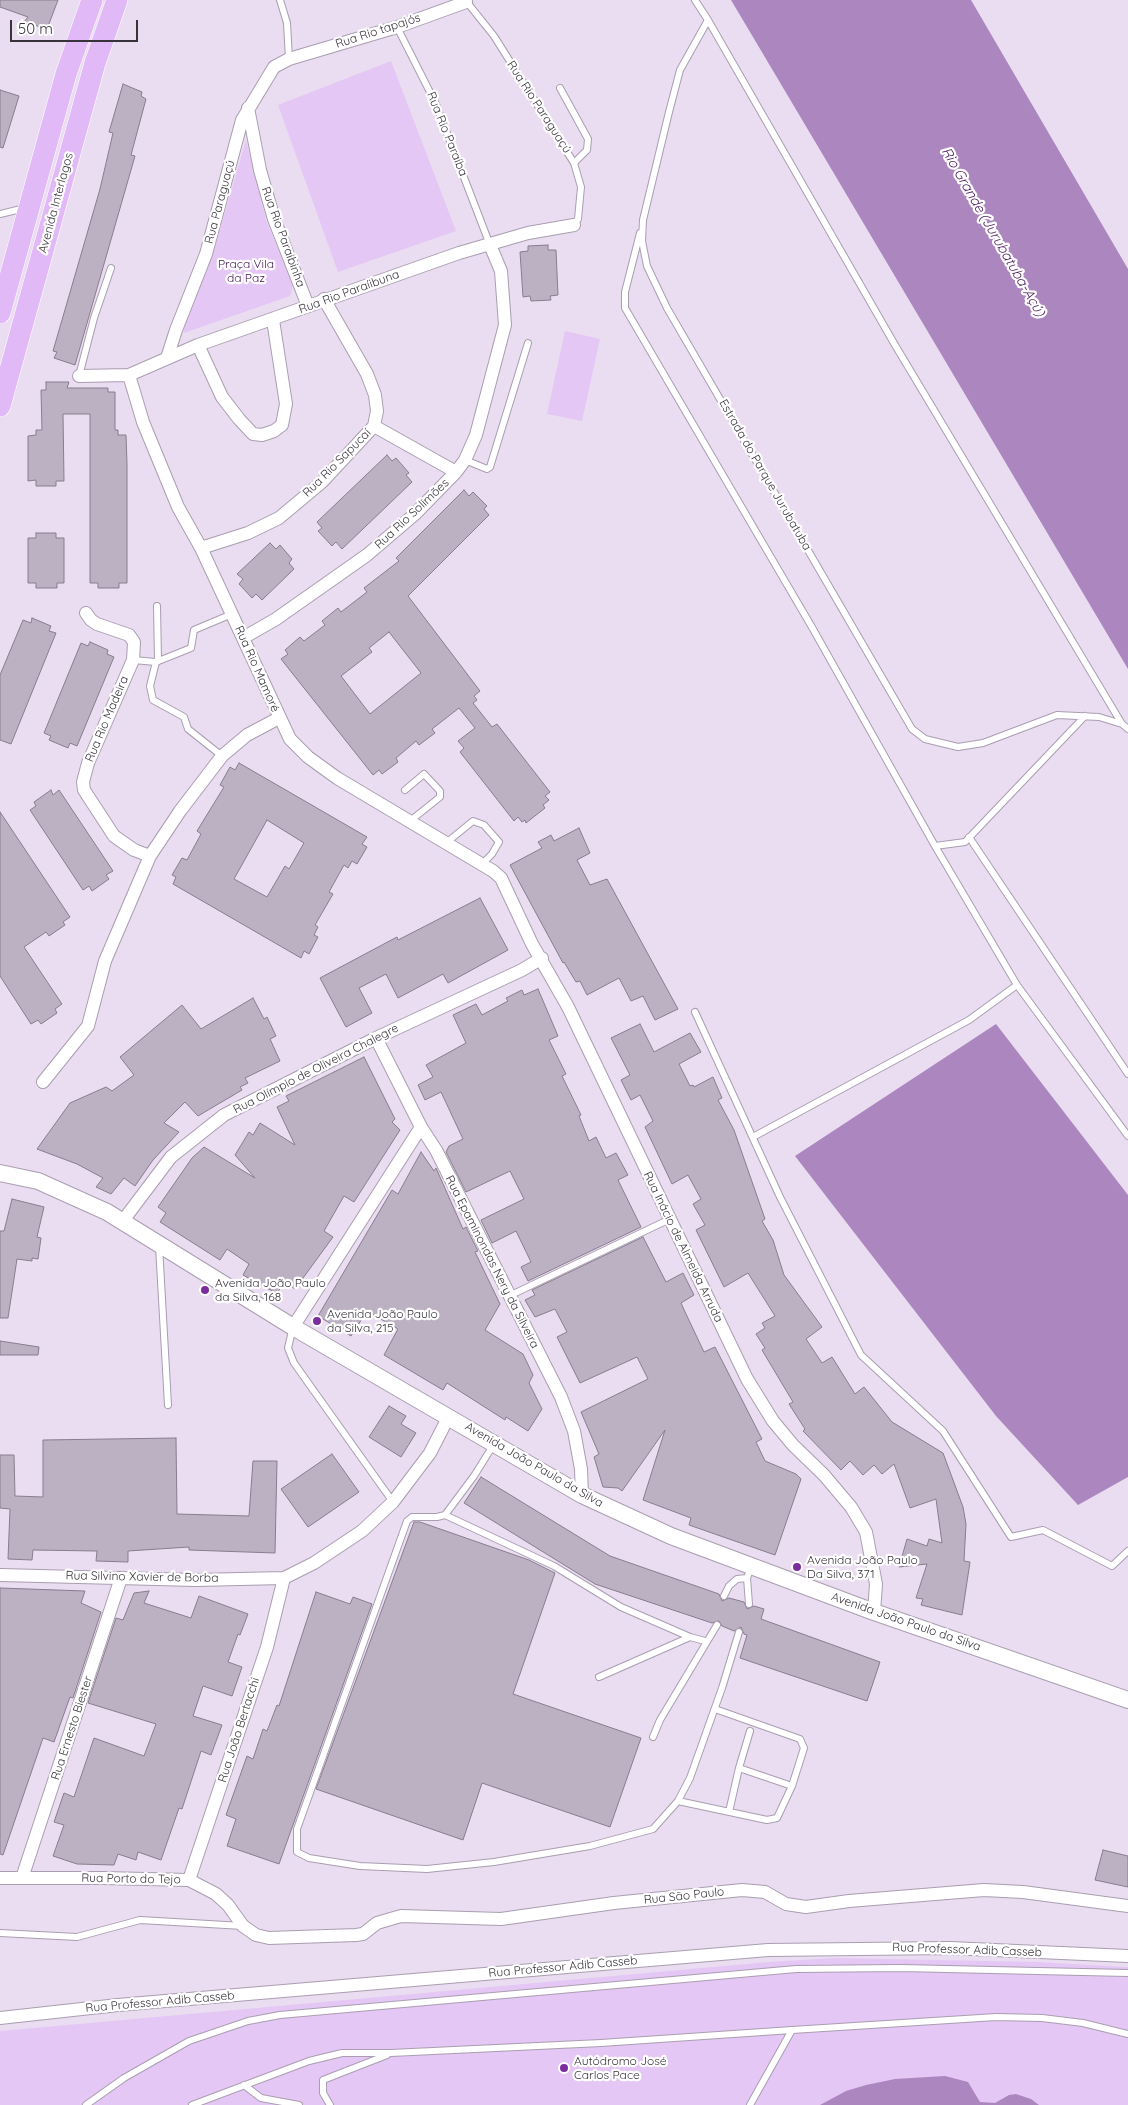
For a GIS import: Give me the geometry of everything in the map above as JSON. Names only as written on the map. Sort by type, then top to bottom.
[{"type":"main road","name":"Avenida Interlagos","points":[[0,313],[66,74],[92,0]]},
{"type":"main road","name":"Avenida Interlagos","points":[[0,406],[95,63],[117,0]]},
{"type":"street","name":"Rua Rio tapajós","points":[[289,59],[397,26],[466,1]]},
{"type":"street","name":"Rua Paraguaçú","points":[[168,358],[176,330],[206,254],[238,133],[248,108],[274,67],[289,59]]},
{"type":"street","name":"Rua Rio Paraibinha","points":[[248,108],[260,170],[269,203],[308,306]]},
{"type":"street","name":"Rua Rio Paraíibuna","points":[[129,375],[198,345],[273,320],[324,299],[490,244],[528,233],[574,225]]},
{"type":"street","name":"Rua Rio Solimões","points":[[243,638],[276,619],[367,556],[415,514],[456,472],[465,460],[476,435],[505,325],[501,270],[490,244]]},
{"type":"street","name":"Rua Rio Sapucaí","points":[[201,548],[248,533],[279,518],[322,482],[374,426],[377,411],[375,395],[367,374],[324,299]]},
{"type":"street","points":[[198,345],[222,397],[239,420],[253,434],[262,435],[274,431],[282,425],[286,404],[273,320]]},
{"type":"street","points":[[79,376],[129,375]]},
{"type":"street","name":"Rua Rio Mamoré","points":[[129,375],[143,422],[178,507],[201,548],[290,740],[308,757],[337,778],[488,867]]},
{"type":"street","points":[[374,426],[456,472]]},
{"type":"street","name":"Rua Rio Madeira","points":[[86,612],[91,620],[97,624],[130,636],[134,642],[133,660],[88,763],[83,782],[84,790],[114,836],[134,850],[150,856]]},
{"type":"street","points":[[42,1082],[88,1026],[105,961],[150,856],[180,811],[222,756],[247,735],[279,718]]},
{"type":"street","name":"Rua Inácio de Almeida Arruda","points":[[488,867],[501,878],[532,944],[542,958],[748,1379],[768,1412],[793,1445],[824,1475],[851,1507],[866,1532],[876,1584],[874,1612]]},
{"type":"street","name":"Rua Olímpio de Oliveira Chalegre","points":[[122,1222],[171,1157],[200,1131],[224,1115],[376,1038],[522,970],[542,958]]},
{"type":"street","name":"Rua Epaminondas Nery da Silveira","points":[[376,1038],[421,1127],[436,1150],[560,1397],[574,1431],[581,1469],[582,1495]]},
{"type":"street","points":[[294,1327],[305,1305],[421,1127]]},
{"type":"street","name":"Avenida João Paulo da Silva","points":[[0,1173],[38,1181],[107,1212],[294,1327],[582,1495],[749,1572],[874,1612],[1128,1700]]},
{"type":"street","points":[[284,1578],[314,1563],[354,1536],[393,1502],[430,1453],[449,1416]]},
{"type":"street","name":"Rua Silvino Xavier de Borba","points":[[0,1575],[196,1580],[284,1578]]},
{"type":"street","name":"Rua Ernesto Biester","points":[[22,1878],[121,1578]]},
{"type":"street","name":"Rua João Bertacchi","points":[[189,1880],[267,1647],[284,1578]]},
{"type":"street","name":"Rua Porto do Tejo","points":[[0,1878],[189,1880],[216,1894],[228,1905],[244,1926]]},
{"type":"street","name":"Rua Sāo Paulo","points":[[244,1926],[256,1935],[269,1938],[356,1936],[363,1934],[377,1923],[401,1916],[501,1919],[614,1903],[742,1890],[765,1892],[786,1904],[806,1908],[850,1901],[984,1890],[1023,1892],[1128,1906]]},
{"type":"street","name":"Rua Professor Adib Casseb","points":[[0,2018],[118,2005],[768,1950],[950,1948],[1128,1956]]},
{"type":"lane","points":[[280,0],[287,23],[289,59]]},
{"type":"lane","points":[[695,0],[914,378],[1122,724]]},
{"type":"lane","name":"Rua Rio Paraguaçú","points":[[466,1],[494,36],[574,163],[581,187],[578,219],[574,225]]},
{"type":"lane","name":"Estrada do Parque Jurubatuba","points":[[708,20],[680,70],[643,220],[642,241],[647,266],[667,308],[912,729],[925,740],[958,747],[983,743],[1058,716],[1085,716],[1122,724],[1128,728]]},
{"type":"lane","name":"Rua Rio Paraíba","points":[[397,26],[435,102],[490,244]]},
{"type":"lane","points":[[560,88],[588,139],[587,150],[574,163]]},
{"type":"lane","points":[[0,214],[29,208]]},
{"type":"lane","points":[[643,220],[625,292],[625,308],[808,620],[935,846],[1017,985],[1128,1136]]},
{"type":"lane","points":[[79,376],[94,318],[111,268]]},
{"type":"lane","points":[[465,460],[487,469],[490,467],[528,343]]},
{"type":"lane","points":[[157,606],[156,664],[150,686],[153,700],[184,717],[188,729],[222,756]]},
{"type":"lane","points":[[133,660],[156,664],[191,648],[194,630],[232,614]]},
{"type":"lane","points":[[935,846],[965,842],[1085,716]]},
{"type":"lane","points":[[405,790],[424,774],[440,792],[440,797],[410,821]]},
{"type":"lane","points":[[446,843],[472,821],[484,824],[499,842],[492,854],[488,867]]},
{"type":"lane","points":[[970,837],[1128,1074]]},
{"type":"lane","points":[[753,1138],[969,1020],[1017,985]]},
{"type":"lane","points":[[695,1012],[780,1197],[861,1355],[943,1431],[1011,1537],[1043,1530],[1112,1566],[1128,1552]]},
{"type":"lane","points":[[509,1296],[670,1219]]},
{"type":"lane","points":[[159,1245],[168,1406]]},
{"type":"lane","points":[[294,1327],[288,1348],[294,1363],[393,1502]]},
{"type":"lane","points":[[445,1515],[474,1476],[494,1443]]},
{"type":"lane","points":[[705,1642],[622,1607],[554,1566],[445,1515],[437,1517],[412,1516],[407,1521],[297,1829],[297,1852],[308,1858],[370,1866],[427,1869],[494,1862],[626,1838],[654,1829],[678,1802],[690,1778],[715,1709],[739,1632]]},
{"type":"lane","points":[[724,1596],[729,1586],[749,1572]]},
{"type":"lane","points":[[749,1572],[749,1604]]},
{"type":"lane","points":[[653,1737],[660,1720],[705,1642],[717,1625]]},
{"type":"lane","points":[[599,1677],[690,1637]]},
{"type":"lane","points":[[678,1802],[767,1820],[777,1818],[792,1786],[804,1748],[800,1739],[715,1709]]},
{"type":"lane","points":[[729,1812],[750,1730]]},
{"type":"lane","points":[[739,1768],[792,1786]]},
{"type":"lane","points":[[0,1933],[77,1937],[140,1920],[244,1926]]},
{"type":"lane","points":[[86,2105],[124,2078],[189,2041],[248,2021],[280,2015],[796,1969],[969,1968],[1128,1973]]},
{"type":"lane","points":[[192,2105],[332,2055],[349,2052],[391,2053],[601,2043],[996,2018],[1033,2018],[1083,2022],[1128,2034]]},
{"type":"lane","points":[[750,2105],[792,2030]]},
{"type":"lane","points":[[330,2105],[323,2093],[323,2080],[391,2053]]},
{"type":"lane","points":[[244,2085],[258,2097],[266,2100],[299,2105]]},
{"type":"green space","points":[[391,61],[456,231],[338,272],[278,105]]},
{"type":"green space","name":"Praça Vila da Paz","points":[[246,140],[266,220],[293,285],[290,296],[184,333],[184,318],[213,254]]},
{"type":"green space","points":[[565,331],[600,339],[582,421],[547,414]]},
{"type":"green space","name":"Autódromo José Carlos Pace","points":[[836,1958],[1037,1962],[1128,1967],[1128,2105],[0,2105],[0,2031],[769,1962]]},
{"type":"water","name":"Rio Grande (Jurubatuba-Açú)","points":[[731,0],[971,0],[1128,269],[1128,669]]},
{"type":"water","points":[[996,1024],[1128,1195],[1128,1477],[1078,1505],[996,1416],[795,1156]]},
{"type":"water","points":[[945,2076],[968,2082],[980,2102],[995,2103],[1009,2095],[1016,2094],[1031,2099],[1039,2105],[820,2105],[846,2091],[866,2085],[895,2079]]},
{"type":"building","points":[[0,0],[58,0],[47,29],[24,22],[28,17],[0,7]]},
{"type":"building","points":[[123,84],[142,92],[141,96],[146,99],[131,155],[135,156],[75,365],[54,358],[57,352],[53,351],[100,189],[113,133],[109,132]]},
{"type":"building","points":[[0,90],[19,96],[3,148],[0,147]]},
{"type":"building","points":[[548,245],[548,250],[556,250],[558,295],[550,296],[551,300],[531,301],[530,296],[523,297],[520,252],[528,251],[528,246]]},
{"type":"building","points":[[46,382],[69,382],[67,388],[108,388],[108,392],[115,392],[115,430],[118,430],[118,435],[126,435],[127,464],[127,583],[119,583],[119,588],[98,588],[98,583],[90,583],[90,414],[63,414],[64,481],[56,481],[56,486],[36,486],[36,480],[28,481],[28,436],[36,435],[36,430],[42,430],[41,390],[46,390]]},
{"type":"building","points":[[387,455],[392,461],[396,458],[409,473],[406,475],[412,482],[342,549],[336,542],[332,546],[318,531],[322,528],[317,522]]},
{"type":"building","points":[[464,490],[469,496],[473,492],[487,506],[484,509],[489,515],[408,596],[480,691],[474,696],[477,700],[473,703],[492,727],[497,724],[550,792],[545,796],[549,800],[543,805],[545,808],[526,823],[525,820],[522,822],[518,817],[514,821],[460,752],[464,748],[458,741],[475,728],[459,708],[432,729],[435,733],[419,745],[416,741],[396,758],[398,762],[382,774],[379,770],[373,775],[281,659],[288,654],[285,650],[300,637],[304,641],[325,625],[322,621],[338,608],[341,612],[367,592],[364,588],[399,561],[396,558]],"holes":[[[389,632],[421,673],[370,714],[341,676],[372,652],[369,648]]]},
{"type":"building","points":[[36,533],[56,533],[56,538],[64,538],[64,583],[57,583],[57,588],[36,588],[36,583],[28,583],[28,538],[36,538]]},
{"type":"building","points":[[270,543],[276,549],[280,545],[292,559],[289,563],[294,569],[262,600],[256,594],[252,598],[239,584],[243,579],[237,574]]},
{"type":"building","points":[[32,618],[51,626],[49,631],[56,633],[11,744],[0,740],[0,675],[23,620],[31,623]]},
{"type":"building","points":[[90,642],[108,650],[107,654],[114,657],[77,746],[70,743],[68,748],[49,740],[51,736],[44,733],[81,643],[88,646]]},
{"type":"building","points":[[239,763],[367,837],[362,844],[367,847],[357,864],[352,861],[348,868],[344,865],[329,892],[333,894],[315,925],[318,927],[314,935],[318,937],[309,954],[304,951],[301,958],[173,884],[176,877],[172,875],[182,858],[187,860],[201,834],[197,831],[224,787],[220,785],[230,767],[235,770]],"holes":[[[267,820],[304,843],[289,869],[285,866],[267,897],[234,879]]]},
{"type":"building","points":[[51,790],[53,795],[59,790],[113,871],[106,875],[109,879],[92,891],[89,886],[83,890],[30,810],[36,806],[34,802]]},
{"type":"building","points":[[0,812],[70,917],[63,922],[65,925],[49,936],[46,932],[24,947],[62,1004],[55,1009],[57,1013],[41,1024],[38,1020],[31,1024],[0,976]]},
{"type":"building","points":[[579,828],[590,853],[577,860],[590,885],[607,879],[678,1009],[655,1020],[643,996],[631,1001],[619,978],[587,995],[580,981],[576,982],[563,963],[510,865],[542,848],[538,842],[551,835],[554,841]]},
{"type":"building","points":[[480,898],[508,950],[448,983],[443,974],[398,998],[386,974],[359,988],[372,1013],[346,1027],[320,978],[397,937],[398,940]]},
{"type":"building","points":[[538,989],[558,1036],[549,1040],[566,1074],[562,1076],[581,1115],[579,1116],[589,1141],[596,1137],[606,1158],[616,1153],[628,1175],[618,1180],[641,1227],[528,1281],[521,1267],[531,1262],[516,1231],[492,1243],[481,1220],[524,1199],[510,1171],[466,1192],[446,1152],[449,1146],[463,1139],[441,1092],[425,1100],[418,1085],[433,1077],[426,1065],[466,1043],[453,1015],[476,1004],[482,1015],[508,1001],[506,998],[522,990],[524,995]]},
{"type":"building","points":[[253,998],[264,1019],[267,1017],[276,1036],[270,1039],[280,1061],[245,1078],[248,1083],[240,1087],[242,1090],[198,1116],[185,1102],[164,1123],[179,1132],[153,1160],[135,1186],[124,1178],[111,1194],[96,1187],[103,1178],[77,1164],[37,1149],[70,1103],[106,1087],[112,1091],[134,1075],[120,1057],[182,1005],[201,1029]]},
{"type":"building","points":[[640,1024],[654,1052],[690,1033],[701,1052],[679,1064],[690,1086],[693,1085],[694,1087],[713,1077],[722,1098],[718,1100],[734,1130],[765,1219],[762,1221],[773,1240],[784,1275],[822,1327],[806,1339],[822,1363],[832,1357],[855,1394],[864,1387],[892,1422],[943,1453],[963,1507],[966,1524],[964,1561],[970,1562],[962,1615],[921,1605],[923,1599],[916,1598],[927,1564],[899,1567],[907,1539],[927,1546],[929,1539],[942,1543],[936,1499],[910,1508],[894,1464],[882,1474],[874,1465],[863,1475],[850,1461],[841,1470],[803,1431],[805,1429],[789,1404],[793,1402],[762,1350],[765,1348],[756,1334],[765,1328],[762,1323],[775,1316],[748,1273],[724,1287],[696,1230],[705,1225],[693,1204],[701,1199],[688,1175],[672,1184],[645,1127],[653,1121],[640,1095],[631,1100],[621,1080],[630,1075],[611,1038]]},
{"type":"building","points":[[364,1057],[395,1119],[392,1122],[400,1130],[354,1202],[344,1196],[324,1231],[333,1237],[295,1289],[285,1282],[277,1293],[264,1287],[243,1275],[249,1264],[227,1249],[220,1260],[160,1222],[166,1213],[158,1207],[192,1158],[204,1147],[255,1178],[235,1155],[249,1132],[253,1135],[260,1123],[295,1145],[277,1107],[289,1101],[286,1096]]},
{"type":"building","points":[[421,1152],[434,1171],[436,1168],[463,1229],[466,1227],[478,1251],[475,1252],[500,1304],[485,1330],[523,1354],[533,1375],[529,1383],[542,1409],[528,1431],[506,1417],[505,1420],[447,1383],[443,1390],[384,1355],[398,1329],[367,1311],[351,1336],[318,1316],[392,1190],[398,1194]]},
{"type":"building","points":[[12,1199],[44,1207],[37,1237],[41,1238],[38,1259],[32,1258],[32,1261],[17,1259],[8,1318],[0,1318],[0,1231],[4,1231]]},
{"type":"building","points":[[643,1237],[666,1282],[683,1273],[694,1295],[681,1303],[704,1352],[715,1347],[762,1439],[756,1442],[765,1461],[796,1474],[801,1479],[775,1555],[689,1525],[691,1518],[643,1500],[665,1430],[622,1491],[618,1488],[603,1487],[594,1457],[599,1454],[581,1412],[648,1379],[637,1357],[580,1383],[557,1337],[567,1332],[555,1309],[535,1317],[525,1300],[535,1295],[532,1290]]},
{"type":"building","points":[[0,1341],[39,1347],[38,1355],[0,1355]]},
{"type":"building","points":[[389,1406],[406,1416],[401,1424],[416,1433],[401,1457],[369,1437]]},
{"type":"building","points":[[176,1438],[177,1514],[249,1516],[253,1461],[277,1461],[275,1553],[189,1550],[189,1547],[128,1551],[128,1562],[96,1561],[97,1551],[33,1550],[32,1560],[8,1559],[10,1509],[0,1508],[0,1455],[14,1455],[15,1496],[43,1497],[43,1440]]},
{"type":"building","points":[[332,1454],[359,1492],[308,1527],[281,1489]]},
{"type":"building","points":[[481,1477],[610,1556],[719,1594],[722,1601],[729,1598],[744,1602],[747,1609],[754,1606],[764,1609],[761,1619],[880,1662],[867,1701],[740,1658],[747,1635],[744,1634],[741,1627],[734,1631],[722,1626],[719,1621],[712,1623],[595,1584],[464,1503]]},
{"type":"building","points":[[414,1522],[420,1522],[529,1560],[555,1573],[513,1694],[641,1738],[610,1827],[482,1783],[463,1840],[316,1789]]},
{"type":"building","points":[[0,1588],[85,1591],[81,1603],[101,1612],[73,1698],[70,1697],[54,1742],[43,1738],[3,1855],[0,1854]]},
{"type":"building","points":[[149,1591],[144,1603],[191,1618],[199,1596],[248,1614],[240,1635],[238,1634],[228,1662],[242,1667],[232,1696],[203,1686],[193,1716],[222,1725],[211,1755],[201,1751],[182,1809],[179,1808],[161,1860],[138,1852],[136,1860],[118,1854],[114,1865],[77,1864],[53,1856],[64,1825],[54,1822],[64,1793],[74,1797],[94,1738],[144,1756],[156,1724],[88,1703],[116,1618],[123,1620],[134,1593]]},
{"type":"building","points":[[316,1592],[350,1604],[353,1597],[372,1604],[279,1864],[227,1846],[236,1819],[226,1815],[247,1756],[253,1759],[263,1729],[267,1731],[277,1705],[279,1706]]},
{"type":"building","points":[[1103,1850],[1128,1856],[1128,1887],[1095,1880]]},
{"type":"place","name":"Avenida João Paulo da Silva, 168","points":[[205,1290]]},
{"type":"place","name":"Avenida João Paulo da Silva, 215","points":[[317,1321]]},
{"type":"place","name":"Avenida João Paulo Da Silva, 371","points":[[797,1567]]},
{"type":"place","name":"Autódromo José Carlos Pace","points":[[564,2068]]}]
